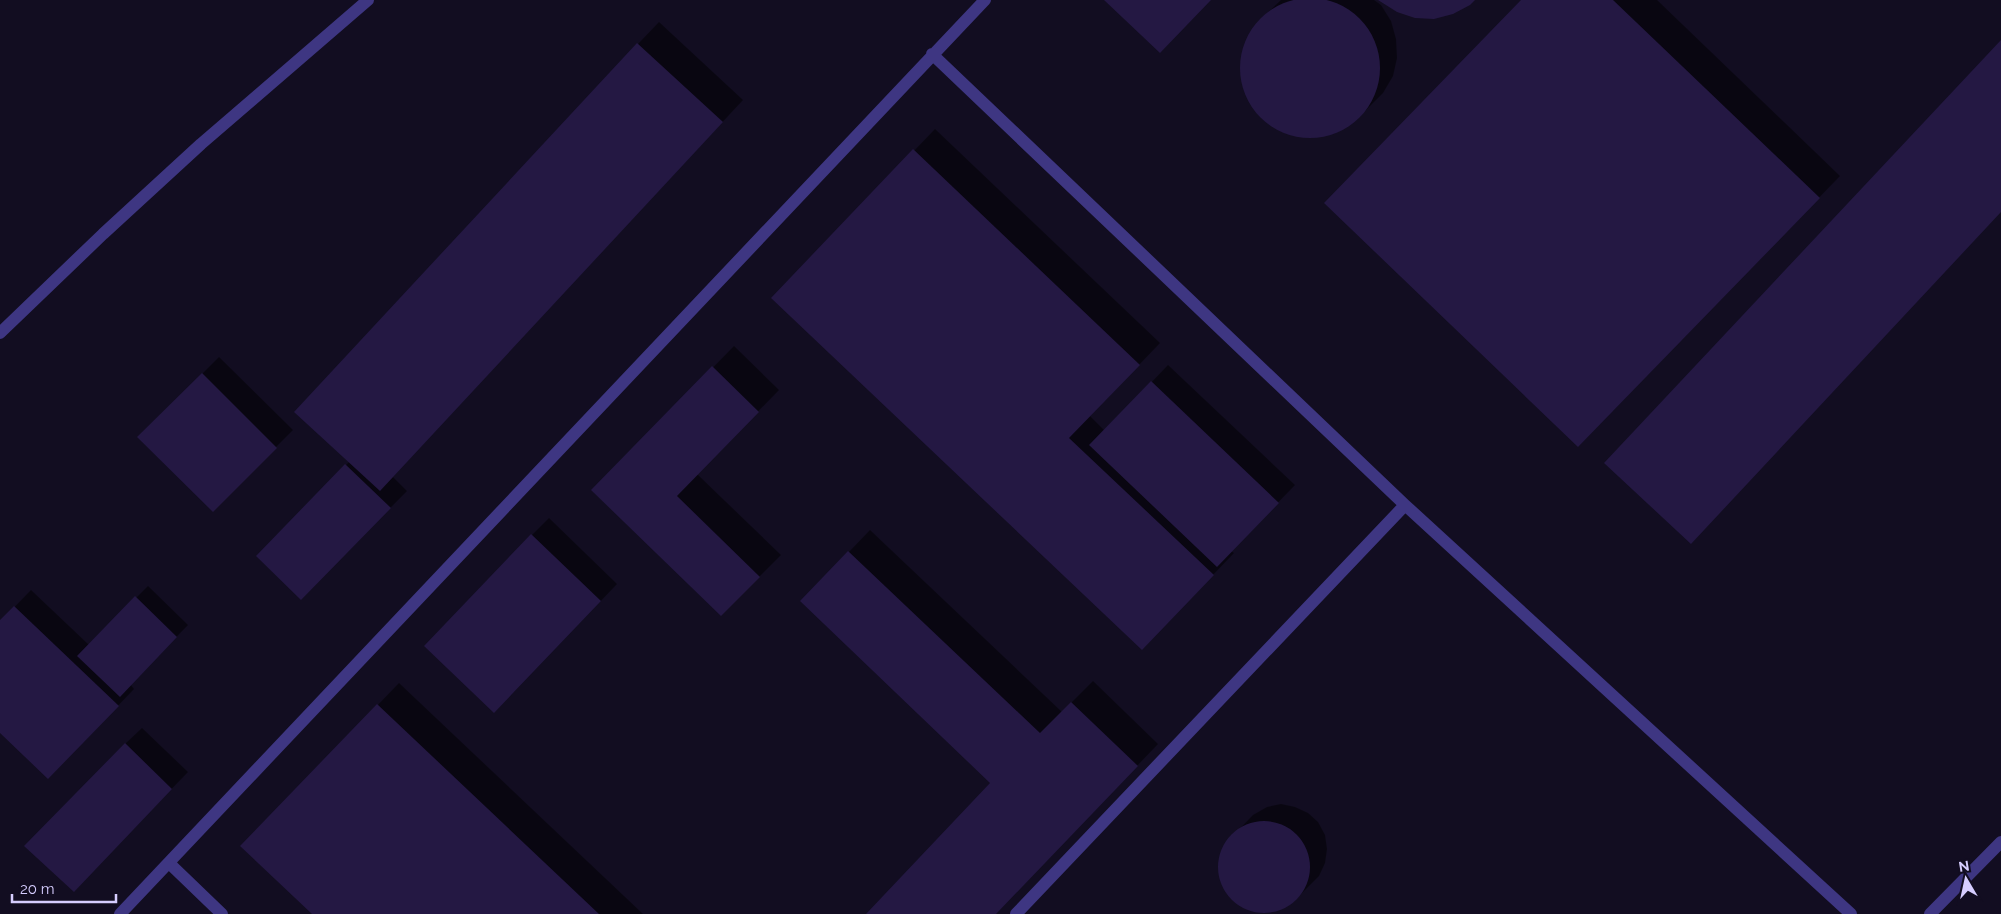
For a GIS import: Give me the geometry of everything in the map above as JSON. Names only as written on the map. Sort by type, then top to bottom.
[{"type":"street","points":[[0,333],[194,150],[368,0]]},
{"type":"street","points":[[120,914],[985,0]]},
{"type":"street","points":[[932,54],[1405,505],[1851,914]]},
{"type":"street","points":[[1016,914],[1405,505]]},
{"type":"street","points":[[1930,914],[2001,842]]},
{"type":"street","points":[[169,863],[222,914]]},
{"type":"building","points":[[1310,-2],[1324,-1],[1337,3],[1360,18],[1375,41],[1379,54],[1379,82],[1375,95],[1360,118],[1337,133],[1324,137],[1310,138],[1296,137],[1283,133],[1260,118],[1245,95],[1241,82],[1240,68],[1241,54],[1245,41],[1260,18],[1283,3],[1296,-1]]},
{"type":"building","points":[[1104,0],[1211,0],[1160,53]]},
{"type":"building","points":[[1378,0],[1475,0],[1470,5],[1453,14],[1434,19],[1415,18],[1397,12]]},
{"type":"building","points":[[1521,0],[1613,0],[1820,198],[1578,447],[1324,203]]},
{"type":"building","points":[[2001,40],[2001,212],[1691,544],[1604,463]]},
{"type":"building","points":[[637,43],[723,122],[380,491],[294,412]]},
{"type":"building","points":[[913,149],[1140,365],[1069,438],[1214,575],[1142,650],[771,298]]},
{"type":"building","points":[[712,366],[759,412],[677,496],[760,577],[721,616],[591,490]]},
{"type":"building","points":[[202,373],[277,448],[213,512],[137,437]]},
{"type":"building","points":[[1151,381],[1279,503],[1217,567],[1089,445]]},
{"type":"building","points":[[345,464],[391,508],[301,600],[256,556]]},
{"type":"building","points":[[531,534],[601,601],[494,713],[424,646]]},
{"type":"building","points":[[848,551],[1040,733],[1071,702],[1138,766],[996,914],[866,914],[990,783],[800,601]]},
{"type":"building","points":[[135,596],[177,637],[120,697],[77,656]]},
{"type":"building","points":[[14,606],[119,706],[48,779],[0,733],[0,620]]},
{"type":"building","points":[[377,704],[599,914],[312,914],[240,846]]},
{"type":"building","points":[[125,743],[172,789],[74,892],[24,846]]},
{"type":"building","points":[[1264,821],[1282,824],[1297,834],[1307,849],[1310,867],[1307,885],[1297,900],[1282,910],[1264,913],[1246,910],[1231,900],[1221,885],[1218,867],[1221,849],[1231,834],[1246,824]]}]
